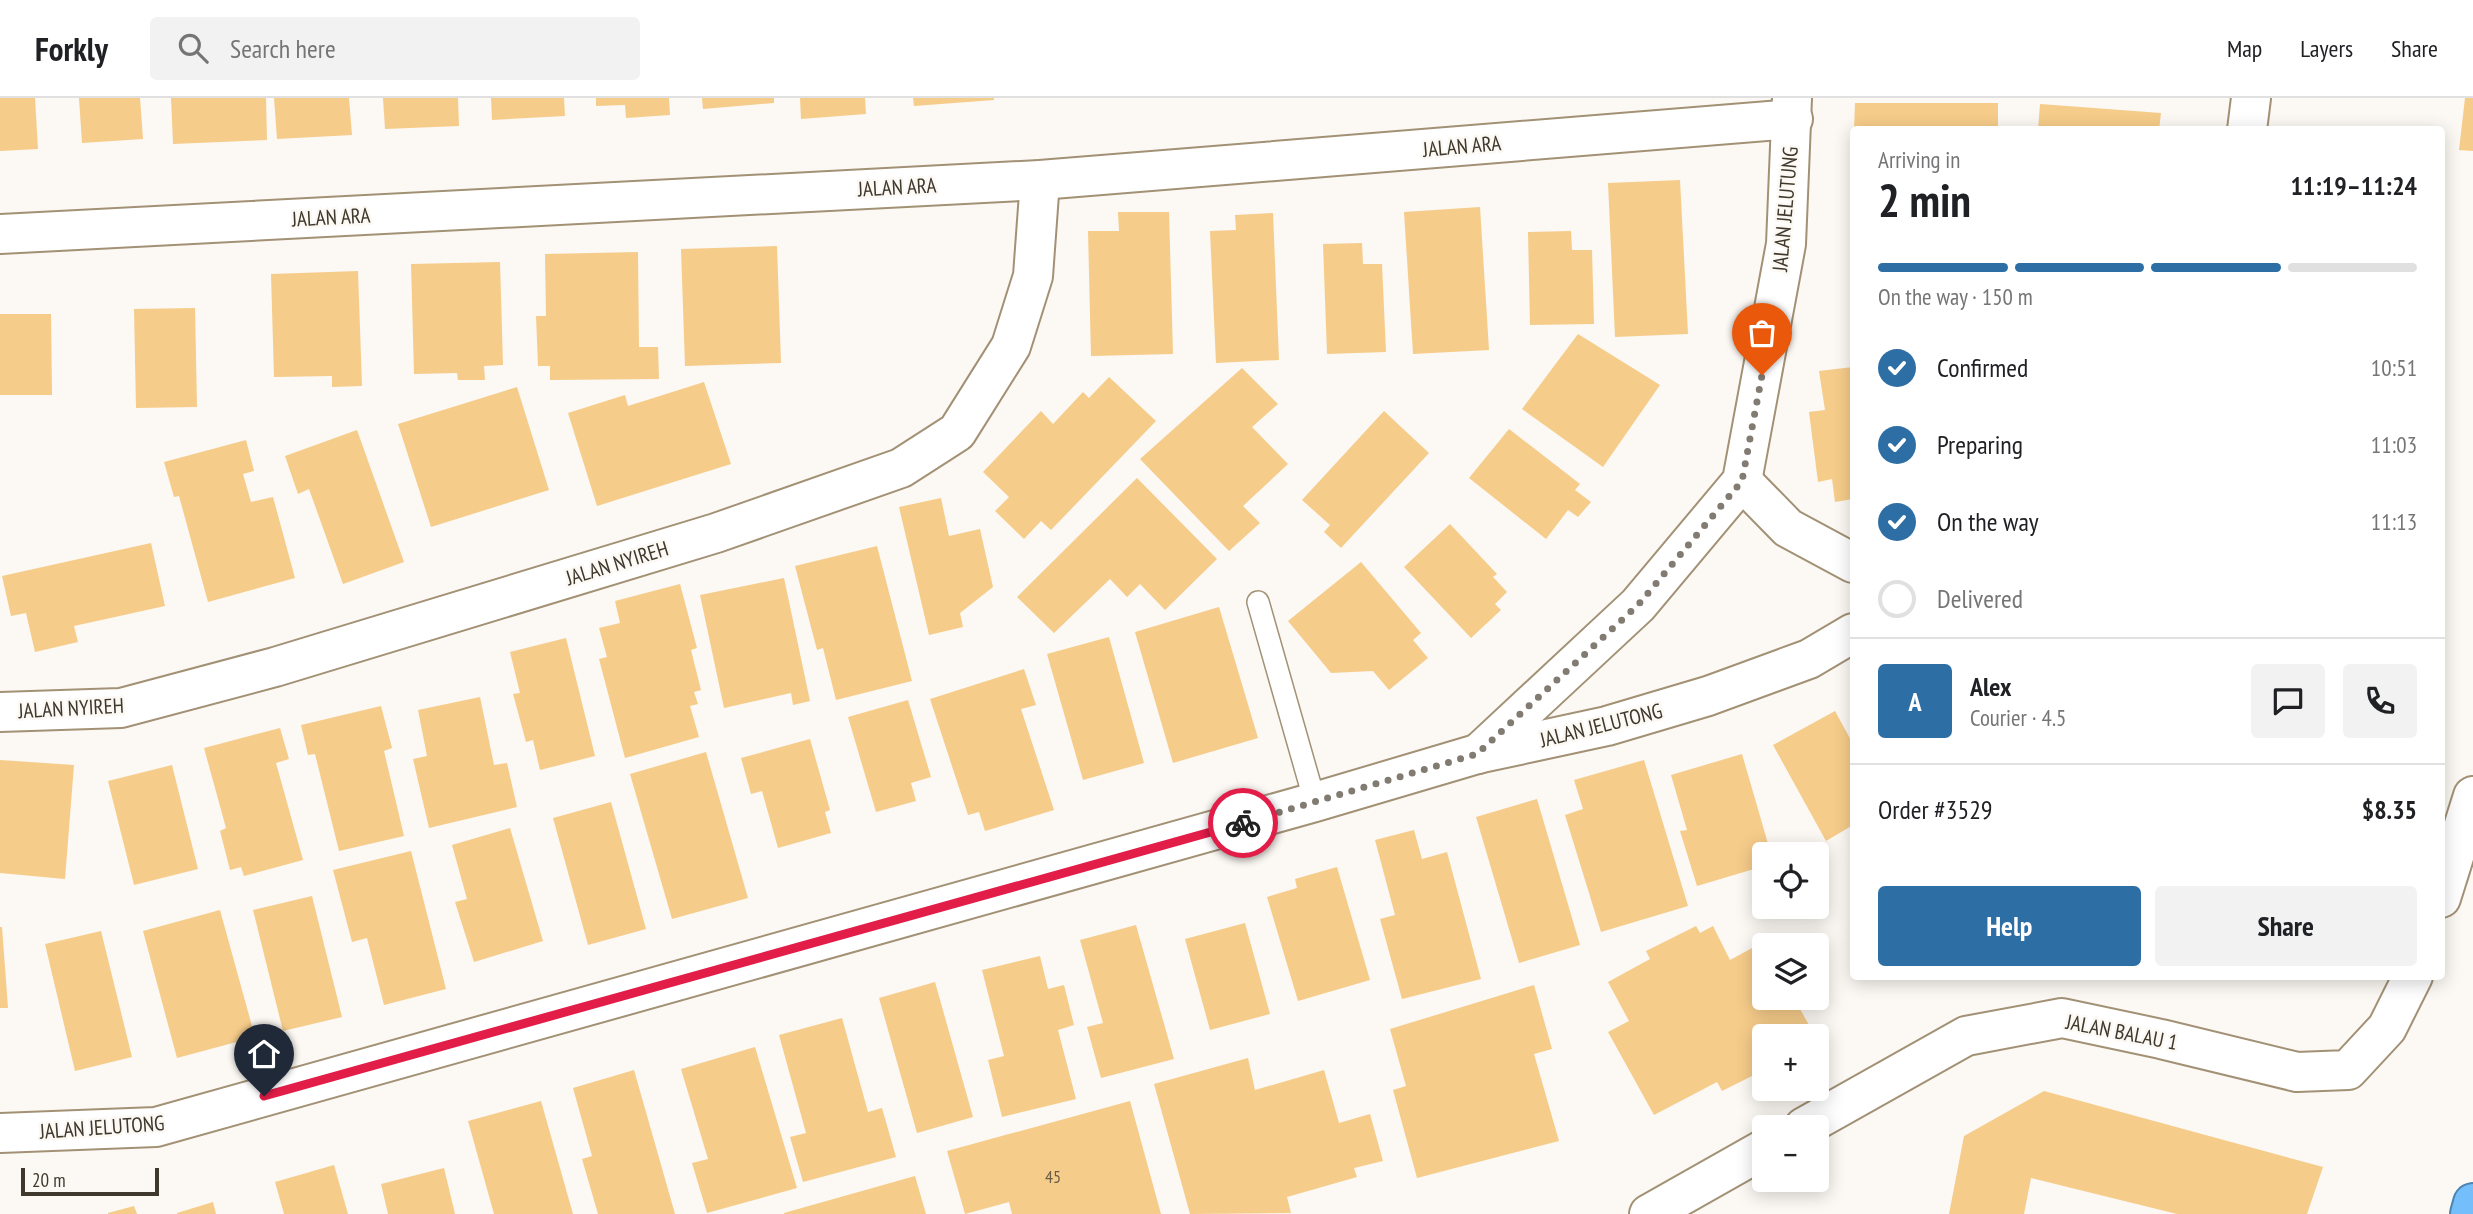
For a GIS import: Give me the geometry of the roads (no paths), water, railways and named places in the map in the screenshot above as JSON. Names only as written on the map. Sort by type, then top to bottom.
[{"type":"highway","points":[[2470,1214],[2473,1203]]},
{"type":"street","points":[[2248,126],[2251,98]]},
{"type":"street","name":"JALAN ARA","points":[[0,234],[1040,180],[1792,109]]},
{"type":"street","name":"JALAN JELUTUNG","points":[[1477,754],[1638,605],[1742,481],[1786,244],[1792,109]]},
{"type":"street","name":"JALAN NYIREH","points":[[0,712],[121,708],[262,670],[716,533],[901,468],[957,432],[1011,346],[1033,276],[1040,180]]},
{"type":"street","points":[[1742,481],[1788,528],[1850,561]]},
{"type":"street","name":"JALAN JELUTONG","points":[[0,1133],[156,1126],[1315,803],[1477,754],[1607,726],[1708,696],[1809,659],[1850,635]]},
{"type":"street","points":[[2445,885],[2473,796]]},
{"type":"street","name":"JALAN BALAU 1","points":[[1825,1115],[1966,1036],[2062,1018],[2297,1072],[2348,1070],[2387,1028],[2411,980]]},
{"type":"street","points":[[1649,1214],[1752,1156]]},
{"type":"lane","points":[[1258,602],[1315,803]]}]
